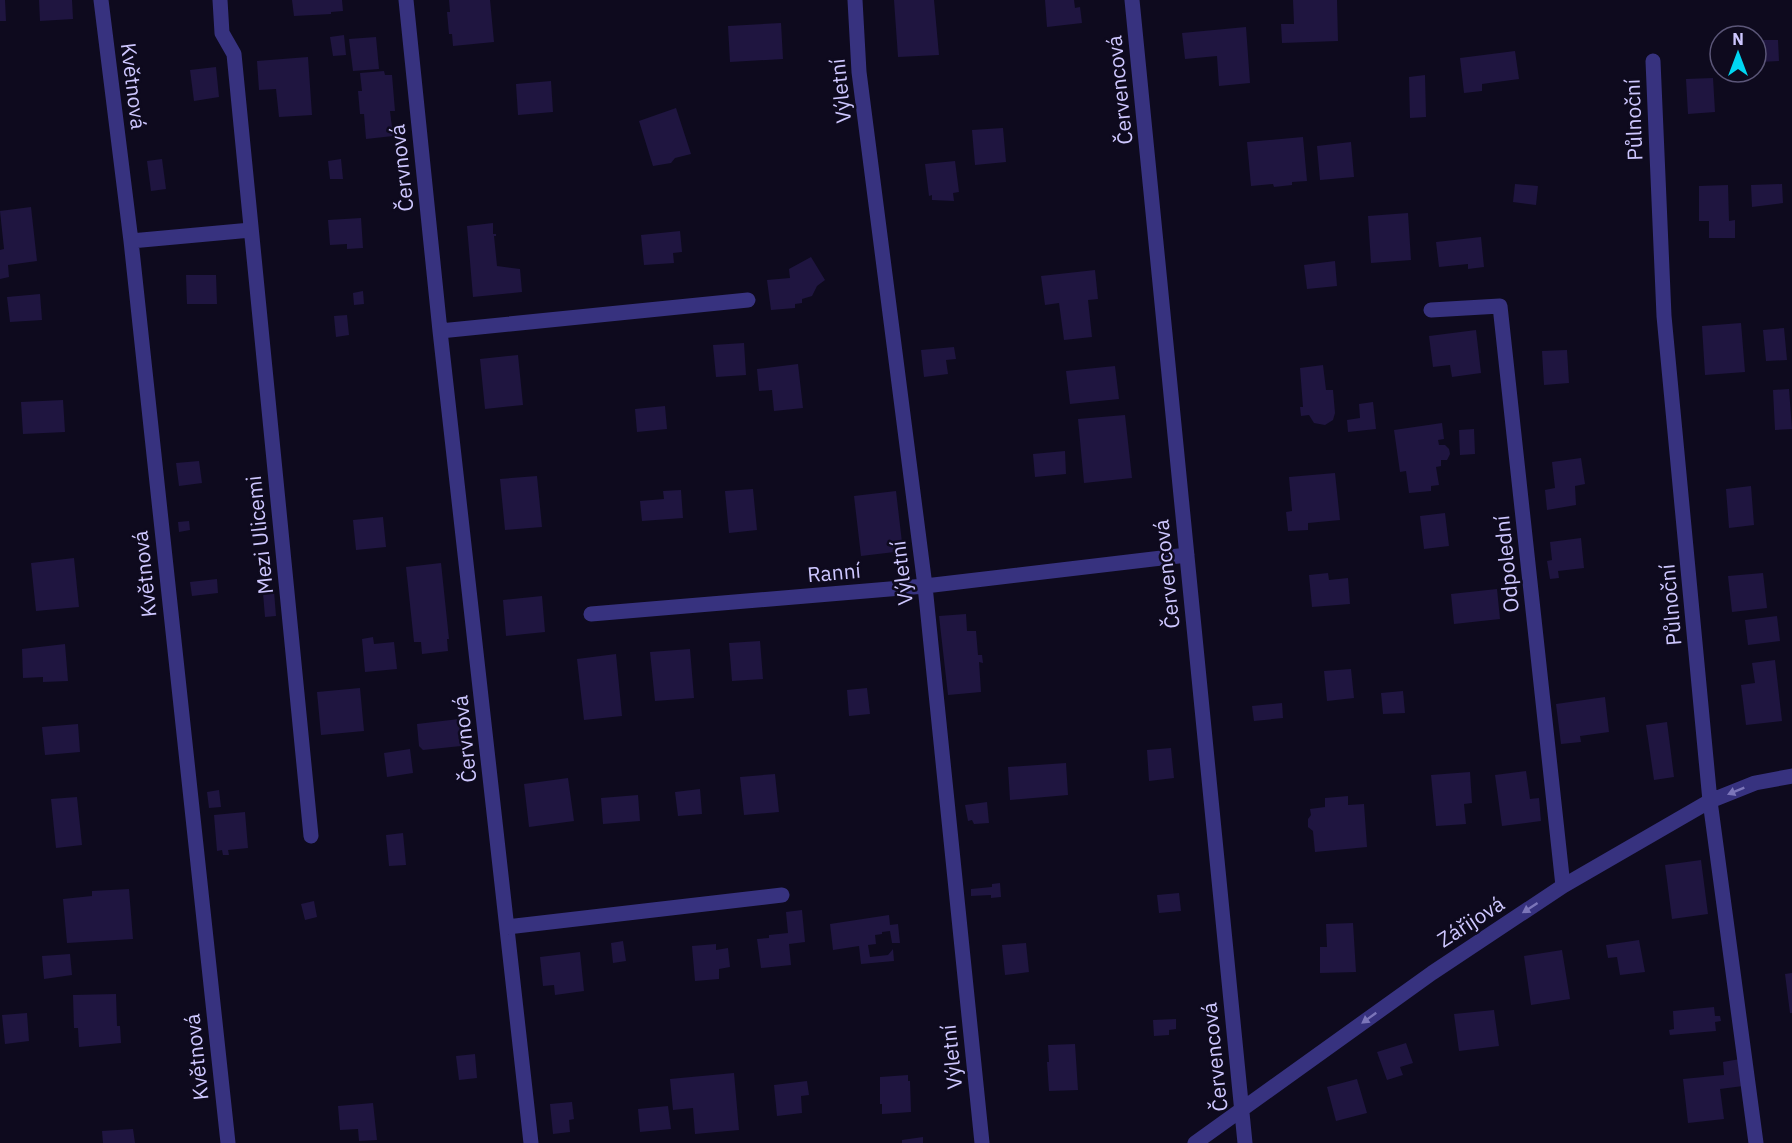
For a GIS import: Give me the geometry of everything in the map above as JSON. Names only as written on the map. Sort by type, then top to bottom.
[{"type":"street","name":"Květnová","points":[[101,0],[130,241],[228,1143]]},
{"type":"street","name":"Mezi Ulicemi","points":[[220,0],[222,33],[234,54],[311,836]]},
{"type":"street","name":"Červnová","points":[[406,0],[440,331],[531,1143]]},
{"type":"street","name":"Výletní","points":[[855,0],[859,72],[925,586],[982,1143]]},
{"type":"street","name":"Červencová","points":[[1132,0],[1245,1143]]},
{"type":"street","name":"Půlnoční","points":[[1653,61],[1664,316],[1710,801],[1756,1143]]},
{"type":"street","points":[[130,241],[251,230]]},
{"type":"street","points":[[440,331],[748,300]]},
{"type":"street","name":"Odpolední","points":[[1431,310],[1500,306],[1563,886]]},
{"type":"street","name":"Ranní","points":[[591,614],[925,586],[1187,555]]},
{"type":"street","name":"Zářijová","points":[[1195,1143],[1432,973],[1563,886],[1710,801],[1755,783],[1792,776]]},
{"type":"street","points":[[507,927],[782,895]]},
{"type":"building","points":[[0,0],[5,0],[6,21],[0,21]]},
{"type":"building","points":[[39,0],[72,0],[73,19],[40,21]]},
{"type":"building","points":[[292,0],[342,0],[343,11],[294,16]]},
{"type":"building","points":[[449,0],[490,0],[494,42],[453,46],[452,34],[449,34],[447,12],[450,12]]},
{"type":"building","points":[[894,0],[934,0],[939,55],[898,57]]},
{"type":"building","points":[[1045,0],[1074,0],[1075,8],[1080,7],[1082,23],[1047,27]]},
{"type":"building","points":[[1293,0],[1337,0],[1338,41],[1282,43],[1281,24],[1294,24]]},
{"type":"building","points":[[781,23],[783,59],[730,62],[728,26]]},
{"type":"building","points":[[1246,27],[1250,83],[1219,86],[1217,56],[1185,59],[1182,33]]},
{"type":"building","points":[[344,35],[346,55],[333,56],[330,37]]},
{"type":"building","points":[[376,37],[379,69],[353,71],[349,39]]},
{"type":"building","points":[[1768,40],[1778,40],[1779,61],[1768,62]]},
{"type":"building","points":[[1515,51],[1519,79],[1482,84],[1482,91],[1464,93],[1460,58]]},
{"type":"building","points":[[308,57],[312,115],[279,117],[276,89],[259,90],[257,61]]},
{"type":"building","points":[[216,67],[219,97],[194,101],[190,70]]},
{"type":"building","points":[[384,71],[385,75],[392,75],[395,111],[390,111],[393,136],[366,139],[364,114],[360,114],[358,91],[362,91],[360,73]]},
{"type":"building","points":[[1425,75],[1426,117],[1410,118],[1409,77]]},
{"type":"building","points":[[1708,78],[1708,84],[1713,84],[1715,112],[1688,114],[1686,79]]},
{"type":"building","points":[[551,81],[553,112],[518,115],[516,84]]},
{"type":"building","points":[[676,108],[691,154],[675,158],[671,163],[653,166],[639,121]]},
{"type":"building","points":[[1003,128],[1006,162],[975,165],[972,130]]},
{"type":"building","points":[[1303,137],[1307,181],[1274,187],[1273,184],[1251,186],[1247,142]]},
{"type":"building","points":[[1351,142],[1354,177],[1320,180],[1317,146]]},
{"type":"building","points":[[162,159],[166,189],[151,191],[147,161]]},
{"type":"building","points":[[341,159],[343,179],[330,179],[328,161]]},
{"type":"building","points":[[955,161],[959,192],[953,193],[954,201],[932,200],[932,195],[929,196],[925,164]]},
{"type":"building","points":[[1515,184],[1538,186],[1536,205],[1513,202]]},
{"type":"building","points":[[1782,184],[1783,203],[1752,207],[1751,185]]},
{"type":"building","points":[[1728,185],[1729,221],[1735,220],[1735,238],[1709,238],[1709,221],[1699,221],[1699,186]]},
{"type":"building","points":[[31,207],[37,261],[8,265],[9,277],[0,279],[0,250],[4,249],[0,211]]},
{"type":"building","points":[[1408,213],[1411,260],[1371,263],[1368,216]]},
{"type":"building","points":[[361,218],[363,248],[347,249],[347,244],[330,245],[328,220]]},
{"type":"building","points":[[493,223],[493,234],[496,234],[494,236],[497,266],[520,269],[522,292],[473,297],[467,226]]},
{"type":"building","points":[[680,231],[682,252],[673,253],[674,263],[644,265],[641,235]]},
{"type":"building","points":[[1481,237],[1484,267],[1468,269],[1468,264],[1439,267],[1436,242]]},
{"type":"building","points":[[811,257],[825,280],[817,286],[812,296],[802,299],[802,303],[795,304],[795,308],[771,310],[767,280],[790,278],[789,269]]},
{"type":"building","points":[[1335,261],[1337,286],[1307,289],[1304,265]]},
{"type":"building","points":[[1095,270],[1098,299],[1088,300],[1092,337],[1064,340],[1059,303],[1045,305],[1041,276]]},
{"type":"building","points":[[186,275],[216,275],[217,304],[187,304]]},
{"type":"building","points":[[363,291],[364,304],[354,305],[353,293]]},
{"type":"building","points":[[40,294],[42,320],[10,322],[7,297]]},
{"type":"building","points":[[347,315],[349,335],[336,337],[334,316]]},
{"type":"building","points":[[1741,323],[1745,372],[1705,375],[1702,326]]},
{"type":"building","points":[[1784,328],[1787,360],[1766,361],[1763,330]]},
{"type":"building","points":[[1476,330],[1481,373],[1452,377],[1450,365],[1433,367],[1429,336]]},
{"type":"building","points":[[744,343],[746,375],[716,377],[713,345]]},
{"type":"building","points":[[954,347],[956,359],[946,360],[948,374],[924,377],[921,350]]},
{"type":"building","points":[[1567,350],[1569,383],[1544,385],[1542,351]]},
{"type":"building","points":[[518,355],[523,405],[485,409],[480,359]]},
{"type":"building","points":[[798,364],[803,408],[774,411],[772,390],[759,391],[757,369]]},
{"type":"building","points":[[1323,365],[1326,390],[1333,390],[1335,413],[1333,420],[1325,425],[1314,423],[1309,415],[1301,416],[1300,407],[1303,407],[1300,368]]},
{"type":"building","points":[[1115,366],[1119,399],[1070,404],[1066,371]]},
{"type":"building","points":[[1789,389],[1792,429],[1775,430],[1773,390]]},
{"type":"building","points":[[63,400],[65,432],[23,434],[21,402]]},
{"type":"building","points":[[1373,402],[1376,429],[1348,432],[1347,420],[1360,418],[1359,404]]},
{"type":"building","points":[[665,406],[667,429],[637,432],[635,409]]},
{"type":"building","points":[[1125,415],[1132,478],[1084,483],[1078,419]]},
{"type":"building","points":[[1442,423],[1444,439],[1438,440],[1439,445],[1445,445],[1450,454],[1447,460],[1441,460],[1441,466],[1436,467],[1439,485],[1431,486],[1431,491],[1409,493],[1406,471],[1400,472],[1394,430]]},
{"type":"building","points":[[1474,429],[1475,454],[1460,455],[1459,430]]},
{"type":"building","points":[[1065,451],[1066,474],[1035,477],[1033,454]]},
{"type":"building","points":[[1581,458],[1585,484],[1575,486],[1576,505],[1547,510],[1545,490],[1555,488],[1552,462]]},
{"type":"building","points":[[199,461],[202,483],[179,486],[176,463]]},
{"type":"building","points":[[1335,473],[1340,520],[1308,523],[1308,530],[1288,531],[1286,512],[1292,511],[1289,477]]},
{"type":"building","points":[[537,476],[542,527],[505,530],[500,479]]},
{"type":"building","points":[[1751,486],[1754,525],[1729,528],[1726,489]]},
{"type":"building","points":[[753,489],[757,530],[729,533],[725,491]]},
{"type":"building","points":[[681,490],[683,518],[642,521],[640,501],[664,499],[663,491]]},
{"type":"building","points":[[896,491],[903,551],[861,556],[854,496]]},
{"type":"building","points":[[1445,513],[1449,546],[1424,549],[1420,516]]},
{"type":"building","points":[[383,517],[386,547],[356,550],[353,520]]},
{"type":"building","points":[[189,521],[190,530],[179,532],[178,522]]},
{"type":"building","points":[[1581,538],[1584,568],[1558,571],[1559,578],[1550,579],[1547,561],[1552,560],[1550,542]]},
{"type":"building","points":[[74,558],[79,607],[36,611],[31,563]]},
{"type":"building","points":[[441,563],[449,639],[447,639],[448,651],[422,654],[421,642],[414,642],[406,567]]},
{"type":"building","points":[[1328,573],[1329,580],[1348,578],[1350,604],[1312,607],[1309,575]]},
{"type":"building","points":[[1763,573],[1767,608],[1732,612],[1728,576]]},
{"type":"building","points":[[217,579],[218,593],[192,596],[190,582]]},
{"type":"building","points":[[1497,589],[1500,619],[1454,624],[1451,594]]},
{"type":"building","points":[[274,591],[276,616],[265,617],[263,593]]},
{"type":"building","points":[[542,596],[545,632],[506,636],[503,600]]},
{"type":"building","points":[[966,614],[967,631],[976,631],[978,655],[982,655],[983,663],[979,662],[981,692],[948,695],[939,616]]},
{"type":"building","points":[[1777,616],[1780,641],[1748,645],[1745,620]]},
{"type":"building","points":[[373,637],[374,644],[394,642],[397,669],[365,672],[362,639]]},
{"type":"building","points":[[760,641],[763,679],[732,681],[729,643]]},
{"type":"building","points":[[65,644],[68,681],[43,682],[43,677],[23,678],[22,649]]},
{"type":"building","points":[[690,649],[694,698],[655,701],[650,652]]},
{"type":"building","points":[[616,654],[622,716],[584,720],[577,659]]},
{"type":"building","points":[[1775,660],[1782,721],[1746,725],[1741,685],[1755,683],[1752,663]]},
{"type":"building","points":[[1351,669],[1354,698],[1327,701],[1324,671]]},
{"type":"building","points":[[360,688],[364,731],[321,735],[317,692]]},
{"type":"building","points":[[867,688],[870,714],[849,716],[847,690]]},
{"type":"building","points":[[1403,691],[1405,713],[1383,714],[1381,693]]},
{"type":"building","points":[[1605,697],[1609,732],[1580,736],[1581,742],[1561,744],[1556,704]]},
{"type":"building","points":[[1282,703],[1283,718],[1254,721],[1252,706]]},
{"type":"building","points":[[459,719],[461,746],[423,750],[419,746],[417,724]]},
{"type":"building","points":[[1667,722],[1674,777],[1654,780],[1646,725]]},
{"type":"building","points":[[78,724],[80,752],[45,755],[42,727]]},
{"type":"building","points":[[1171,748],[1174,778],[1149,781],[1147,750]]},
{"type":"building","points":[[410,749],[413,773],[387,777],[384,753]]},
{"type":"building","points":[[1066,763],[1068,795],[1010,800],[1008,767]]},
{"type":"building","points":[[1526,771],[1530,799],[1539,798],[1541,821],[1502,826],[1495,775]]},
{"type":"building","points":[[1470,772],[1472,803],[1464,804],[1466,824],[1436,826],[1431,775]]},
{"type":"building","points":[[775,774],[779,812],[744,815],[740,777]]},
{"type":"building","points":[[568,778],[574,821],[529,827],[524,784]]},
{"type":"building","points":[[700,789],[702,814],[678,816],[675,792]]},
{"type":"building","points":[[219,790],[221,807],[209,808],[207,792]]},
{"type":"building","points":[[638,795],[640,821],[603,824],[601,798]]},
{"type":"building","points":[[1348,796],[1348,805],[1364,804],[1367,847],[1315,852],[1313,831],[1308,827],[1310,809],[1325,807],[1325,798]]},
{"type":"building","points":[[77,797],[82,845],[56,848],[51,799]]},
{"type":"building","points":[[987,802],[989,823],[974,824],[972,820],[968,821],[965,805]]},
{"type":"building","points":[[245,812],[248,848],[228,850],[229,855],[223,855],[222,850],[217,851],[214,815]]},
{"type":"building","points":[[403,833],[406,865],[389,866],[386,835]]},
{"type":"building","points":[[1701,860],[1708,914],[1672,919],[1665,865]]},
{"type":"building","points":[[1000,883],[1001,897],[971,896],[971,889],[992,887],[992,884]]},
{"type":"building","points":[[129,889],[133,939],[67,943],[63,899],[92,896],[92,891]]},
{"type":"building","points":[[1179,893],[1181,911],[1159,913],[1157,895]]},
{"type":"building","points":[[314,901],[317,917],[305,920],[301,904]]},
{"type":"building","points":[[802,910],[805,942],[789,944],[791,965],[761,968],[757,939],[788,933],[786,912]]},
{"type":"building","points":[[889,915],[890,925],[898,924],[900,943],[892,943],[890,931],[875,935],[876,944],[868,945],[870,957],[888,955],[893,949],[894,961],[861,964],[859,946],[833,950],[830,924]]},
{"type":"building","points":[[1353,923],[1356,972],[1320,973],[1320,947],[1327,947],[1326,924]]},
{"type":"building","points":[[1639,940],[1645,972],[1620,975],[1617,957],[1608,958],[1606,945]]},
{"type":"building","points":[[623,941],[626,961],[613,963],[611,943]]},
{"type":"building","points":[[1026,943],[1029,972],[1005,975],[1002,945]]},
{"type":"building","points":[[716,944],[716,950],[728,948],[730,967],[719,969],[719,979],[695,981],[692,946]]},
{"type":"building","points":[[1562,950],[1570,999],[1531,1005],[1524,956]]},
{"type":"building","points":[[580,952],[584,991],[555,995],[554,985],[543,986],[540,957]]},
{"type":"building","points":[[70,954],[72,975],[44,979],[42,956]]},
{"type":"building","points":[[1792,973],[1792,1013],[1790,1013],[1785,974]]},
{"type":"building","points":[[116,994],[117,1026],[120,1026],[121,1043],[79,1047],[78,1028],[74,1028],[73,995]]},
{"type":"building","points":[[1714,1007],[1715,1016],[1720,1016],[1721,1021],[1715,1022],[1716,1031],[1670,1035],[1669,1030],[1674,1029],[1673,1011]]},
{"type":"building","points":[[1494,1010],[1499,1046],[1459,1051],[1454,1014]]},
{"type":"building","points":[[27,1013],[29,1041],[5,1044],[2,1015]]},
{"type":"building","points":[[1176,1019],[1176,1029],[1169,1030],[1169,1035],[1154,1036],[1153,1020]]},
{"type":"building","points":[[1406,1043],[1413,1063],[1400,1067],[1403,1075],[1387,1080],[1377,1052]]},
{"type":"building","points":[[1075,1044],[1078,1090],[1049,1091],[1048,1045]]},
{"type":"building","points":[[475,1054],[477,1078],[459,1080],[456,1056]]},
{"type":"building","points":[[1740,1059],[1743,1086],[1720,1089],[1724,1119],[1688,1123],[1683,1079],[1724,1075],[1723,1062]]},
{"type":"building","points":[[734,1073],[739,1130],[695,1134],[693,1108],[673,1110],[670,1079]]},
{"type":"building","points":[[908,1075],[911,1112],[882,1114],[880,1077]]},
{"type":"building","points":[[1357,1079],[1367,1113],[1336,1121],[1327,1087]]},
{"type":"building","points":[[807,1081],[809,1095],[801,1096],[802,1113],[777,1116],[774,1085]]},
{"type":"building","points":[[572,1102],[574,1119],[569,1120],[570,1132],[553,1134],[550,1104]]},
{"type":"building","points":[[373,1103],[377,1140],[359,1141],[358,1129],[340,1130],[338,1106]]},
{"type":"building","points":[[668,1106],[671,1129],[640,1132],[638,1109]]},
{"type":"building","points":[[133,1129],[135,1143],[103,1143],[102,1131]]},
{"type":"building","points":[[923,1137],[923,1143],[902,1143],[902,1140]]}]
